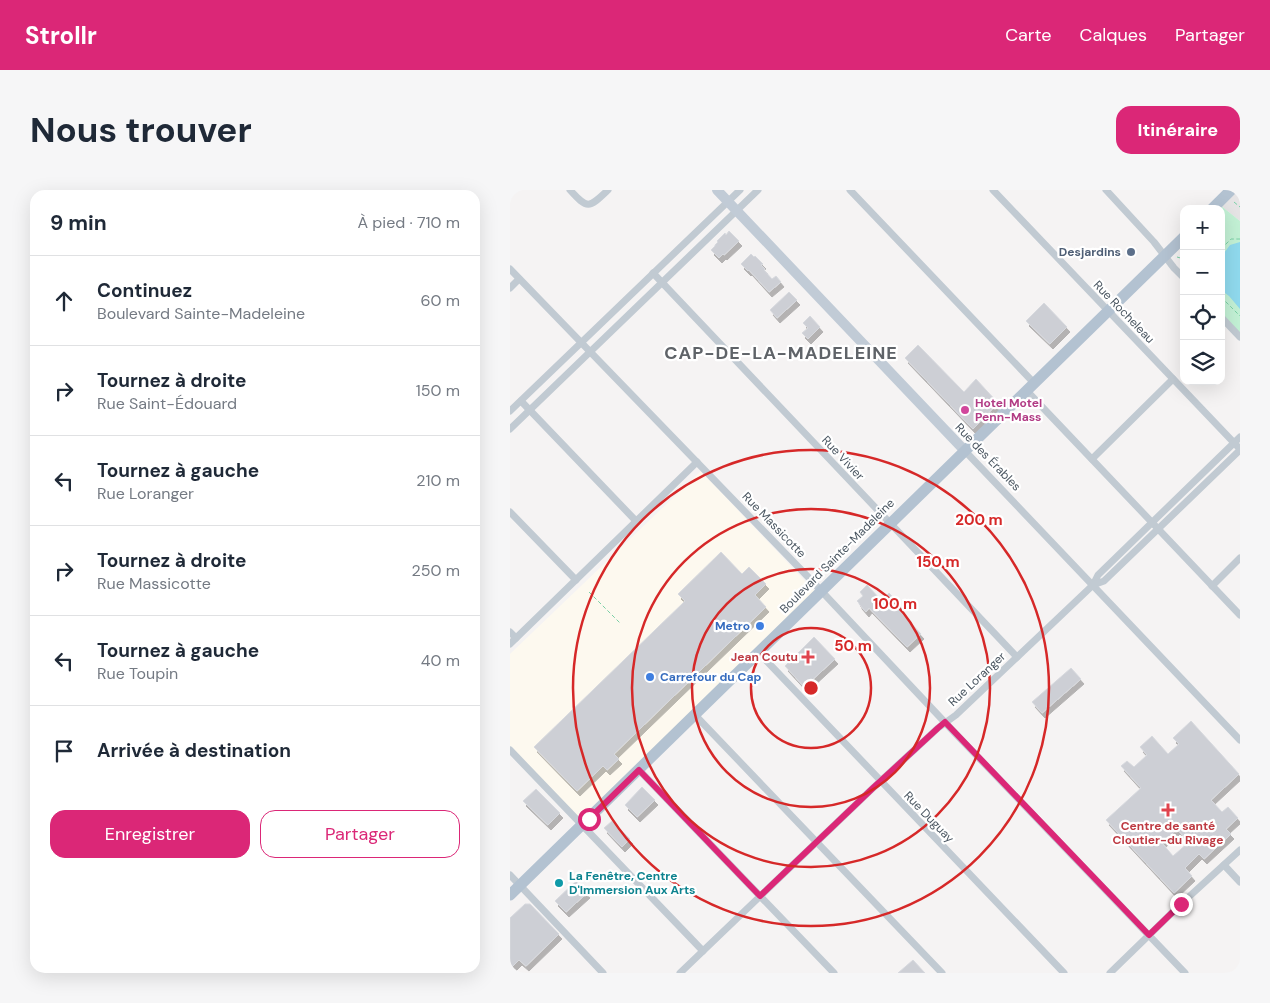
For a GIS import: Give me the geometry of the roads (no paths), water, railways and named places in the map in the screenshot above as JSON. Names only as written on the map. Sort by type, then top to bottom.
[{"type":"main road","points":[[1216,205],[1227,192]]},
{"type":"main road","name":"Boulevard Sainte-Madeleine","points":[[510,895],[1180,241]]},
{"type":"street","points":[[570,190],[580,201],[587,204],[595,202],[608,190]]},
{"type":"street","name":"Rue des Érables","points":[[718,190],[1240,740]]},
{"type":"street","points":[[510,411],[740,190]]},
{"type":"street","points":[[510,429],[758,190]]},
{"type":"street","points":[[850,190],[1030,387],[1092,459],[1240,615]]},
{"type":"street","name":"Rue Rocheleau","points":[[992,190],[1173,379],[1237,440],[1240,449]]},
{"type":"street","points":[[1106,190],[1180,274]]},
{"type":"street","name":"Rue Massicotte","points":[[510,269],[822,591],[1185,973]]},
{"type":"street","name":"Rue Vivier","points":[[653,273],[1017,658]]},
{"type":"street","points":[[510,288],[519,279]]},
{"type":"street","points":[[1225,321],[1240,337]]},
{"type":"street","points":[[1092,459],[1173,379]]},
{"type":"street","points":[[521,401],[636,521]]},
{"type":"street","name":"Rue Loranger","points":[[680,973],[880,782],[938,728],[956,715],[1093,586],[1098,575],[1237,440]]},
{"type":"street","name":"Rue Loranger","points":[[1093,586],[1104,582],[1240,449]]},
{"type":"street","points":[[510,644],[697,462]]},
{"type":"street","points":[[510,512],[576,580]]},
{"type":"street","points":[[1212,586],[1240,558]]},
{"type":"street","points":[[510,632],[516,638]]},
{"type":"street","name":"Rue Duguay","points":[[759,653],[1064,973]]},
{"type":"street","points":[[695,715],[942,973]]},
{"type":"street","points":[[510,750],[702,951]]},
{"type":"street","points":[[639,770],[834,973]]},
{"type":"street","points":[[1110,973],[1240,850]]},
{"type":"street","points":[[1224,865],[1240,882]]},
{"type":"street","points":[[510,875],[603,973]]},
{"type":"water","points":[[1240,242],[1240,309],[1225,293],[1225,252],[1230,245]]},
{"type":"place","name":"Desjardins","points":[[1131,252]]},
{"type":"place","name":"Hotel Motel Penn-Mass","points":[[965,410]]},
{"type":"place","name":"Metro","points":[[760,626]]},
{"type":"place","name":"Jean Coutu","points":[[808,657]]},
{"type":"place","name":"Carrefour du Cap","points":[[650,677]]},
{"type":"place","name":"Centre de santé Cloutier-du Rivage","points":[[1168,810]]},
{"type":"place","name":"La Fenêtre, Centre D'Immersion Aux Arts","points":[[559,883]]},
{"type":"district","name":"CAP-DE-LA-MADELEINE","points":[[781,353]]}]
